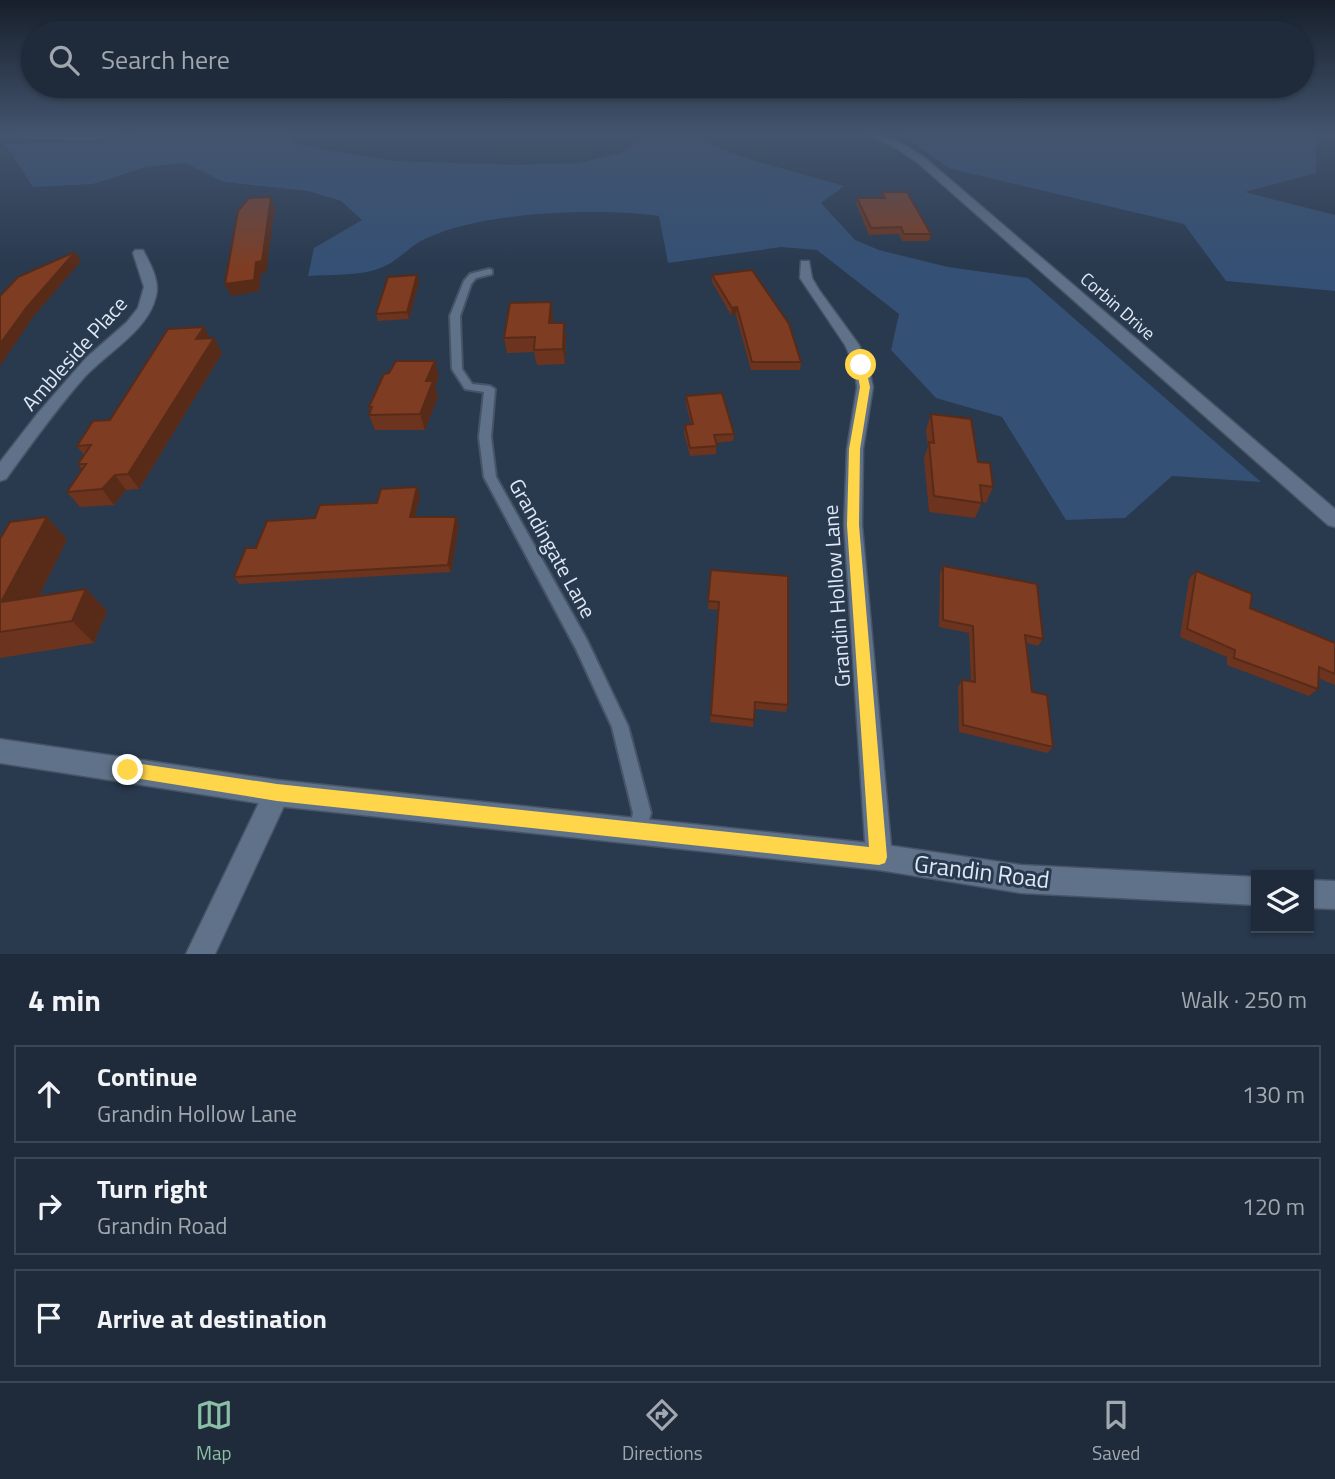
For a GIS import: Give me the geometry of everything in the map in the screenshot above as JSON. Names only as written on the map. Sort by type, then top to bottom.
[{"type":"street","name":"Corbin Drive","points":[[942,179],[1335,520]]},
{"type":"street","name":"Ambleside Place","points":[[0,475],[50,406],[92,360],[136,321],[148,302],[152,289],[150,278],[139,253]]},
{"type":"street","name":"Grandin Hollow Lane","points":[[805,264],[806,278],[813,291],[852,345],[861,365],[865,387],[855,449],[852,515],[879,857]]},
{"type":"street","name":"Grandin Road","points":[[0,751],[277,793],[879,857],[1021,879],[1251,891]]},
{"type":"street","points":[[200,954],[277,793]]},
{"type":"street","points":[[1314,894],[1335,895]]},
{"type":"lane","name":"Grandingate Lane","points":[[489,272],[474,276],[467,283],[455,316],[457,369],[470,387],[490,389],[485,437],[490,477],[582,645],[620,726],[642,813],[638,831]]},
{"type":"shaded area","points":[[27,179],[110,179],[93,184],[33,187]]},
{"type":"shaded area","points":[[217,179],[818,179],[844,186],[821,203],[855,240],[879,250],[948,267],[1028,278],[1261,482],[1172,476],[1125,518],[1066,520],[1002,417],[936,398],[891,350],[899,314],[817,250],[781,247],[668,263],[659,216],[573,212],[479,222],[451,229],[422,241],[379,269],[308,276],[314,248],[362,220],[341,201],[308,191],[224,182]]},
{"type":"shaded area","points":[[991,179],[1295,179],[1245,192],[1335,215],[1335,291],[1226,281],[1184,224]]},
{"type":"building","points":[[882,192],[907,192],[931,234],[904,234],[901,227],[871,228],[857,198],[885,198]]},
{"type":"building","points":[[271,197],[262,261],[256,262],[254,280],[225,284],[238,211],[249,198]]},
{"type":"building","points":[[75,252],[26,308],[0,344],[0,296],[18,277]]},
{"type":"building","points":[[752,270],[789,324],[801,362],[752,362],[737,307],[732,308],[712,275]]},
{"type":"building","points":[[417,275],[407,312],[376,314],[388,277]]},
{"type":"building","points":[[551,302],[549,323],[564,323],[563,349],[534,350],[535,337],[504,338],[510,303]]},
{"type":"building","points":[[204,327],[196,339],[214,338],[128,474],[115,475],[102,489],[67,492],[86,464],[78,464],[91,445],[77,446],[93,421],[110,420],[168,329]]},
{"type":"building","points":[[396,361],[435,361],[426,381],[433,381],[420,414],[369,415],[372,407],[369,407],[384,374],[389,373]]},
{"type":"building","points":[[722,393],[734,434],[714,435],[717,446],[690,448],[685,425],[693,424],[686,396]]},
{"type":"building","points":[[931,414],[971,419],[978,462],[990,463],[993,487],[980,485],[982,503],[934,496],[929,442],[934,443]]},
{"type":"building","points":[[417,487],[410,517],[456,517],[448,565],[234,577],[246,548],[256,548],[267,521],[315,518],[320,505],[377,503],[381,489]]},
{"type":"building","points":[[47,517],[1,602],[86,589],[72,621],[0,632],[0,539],[10,522]]},
{"type":"building","points":[[943,566],[1037,584],[1043,639],[1025,635],[1032,692],[1047,695],[1053,747],[963,725],[962,680],[975,682],[973,626],[943,620]]},
{"type":"building","points":[[711,570],[788,576],[788,705],[755,702],[754,720],[711,715],[719,602],[708,601]]},
{"type":"building","points":[[1196,571],[1252,594],[1250,608],[1335,643],[1335,674],[1319,667],[1318,689],[1234,658],[1235,650],[1187,629]]},
{"type":"route","points":[[128,770],[277,793],[879,857],[853,525],[855,449],[865,387],[861,365]]}]
